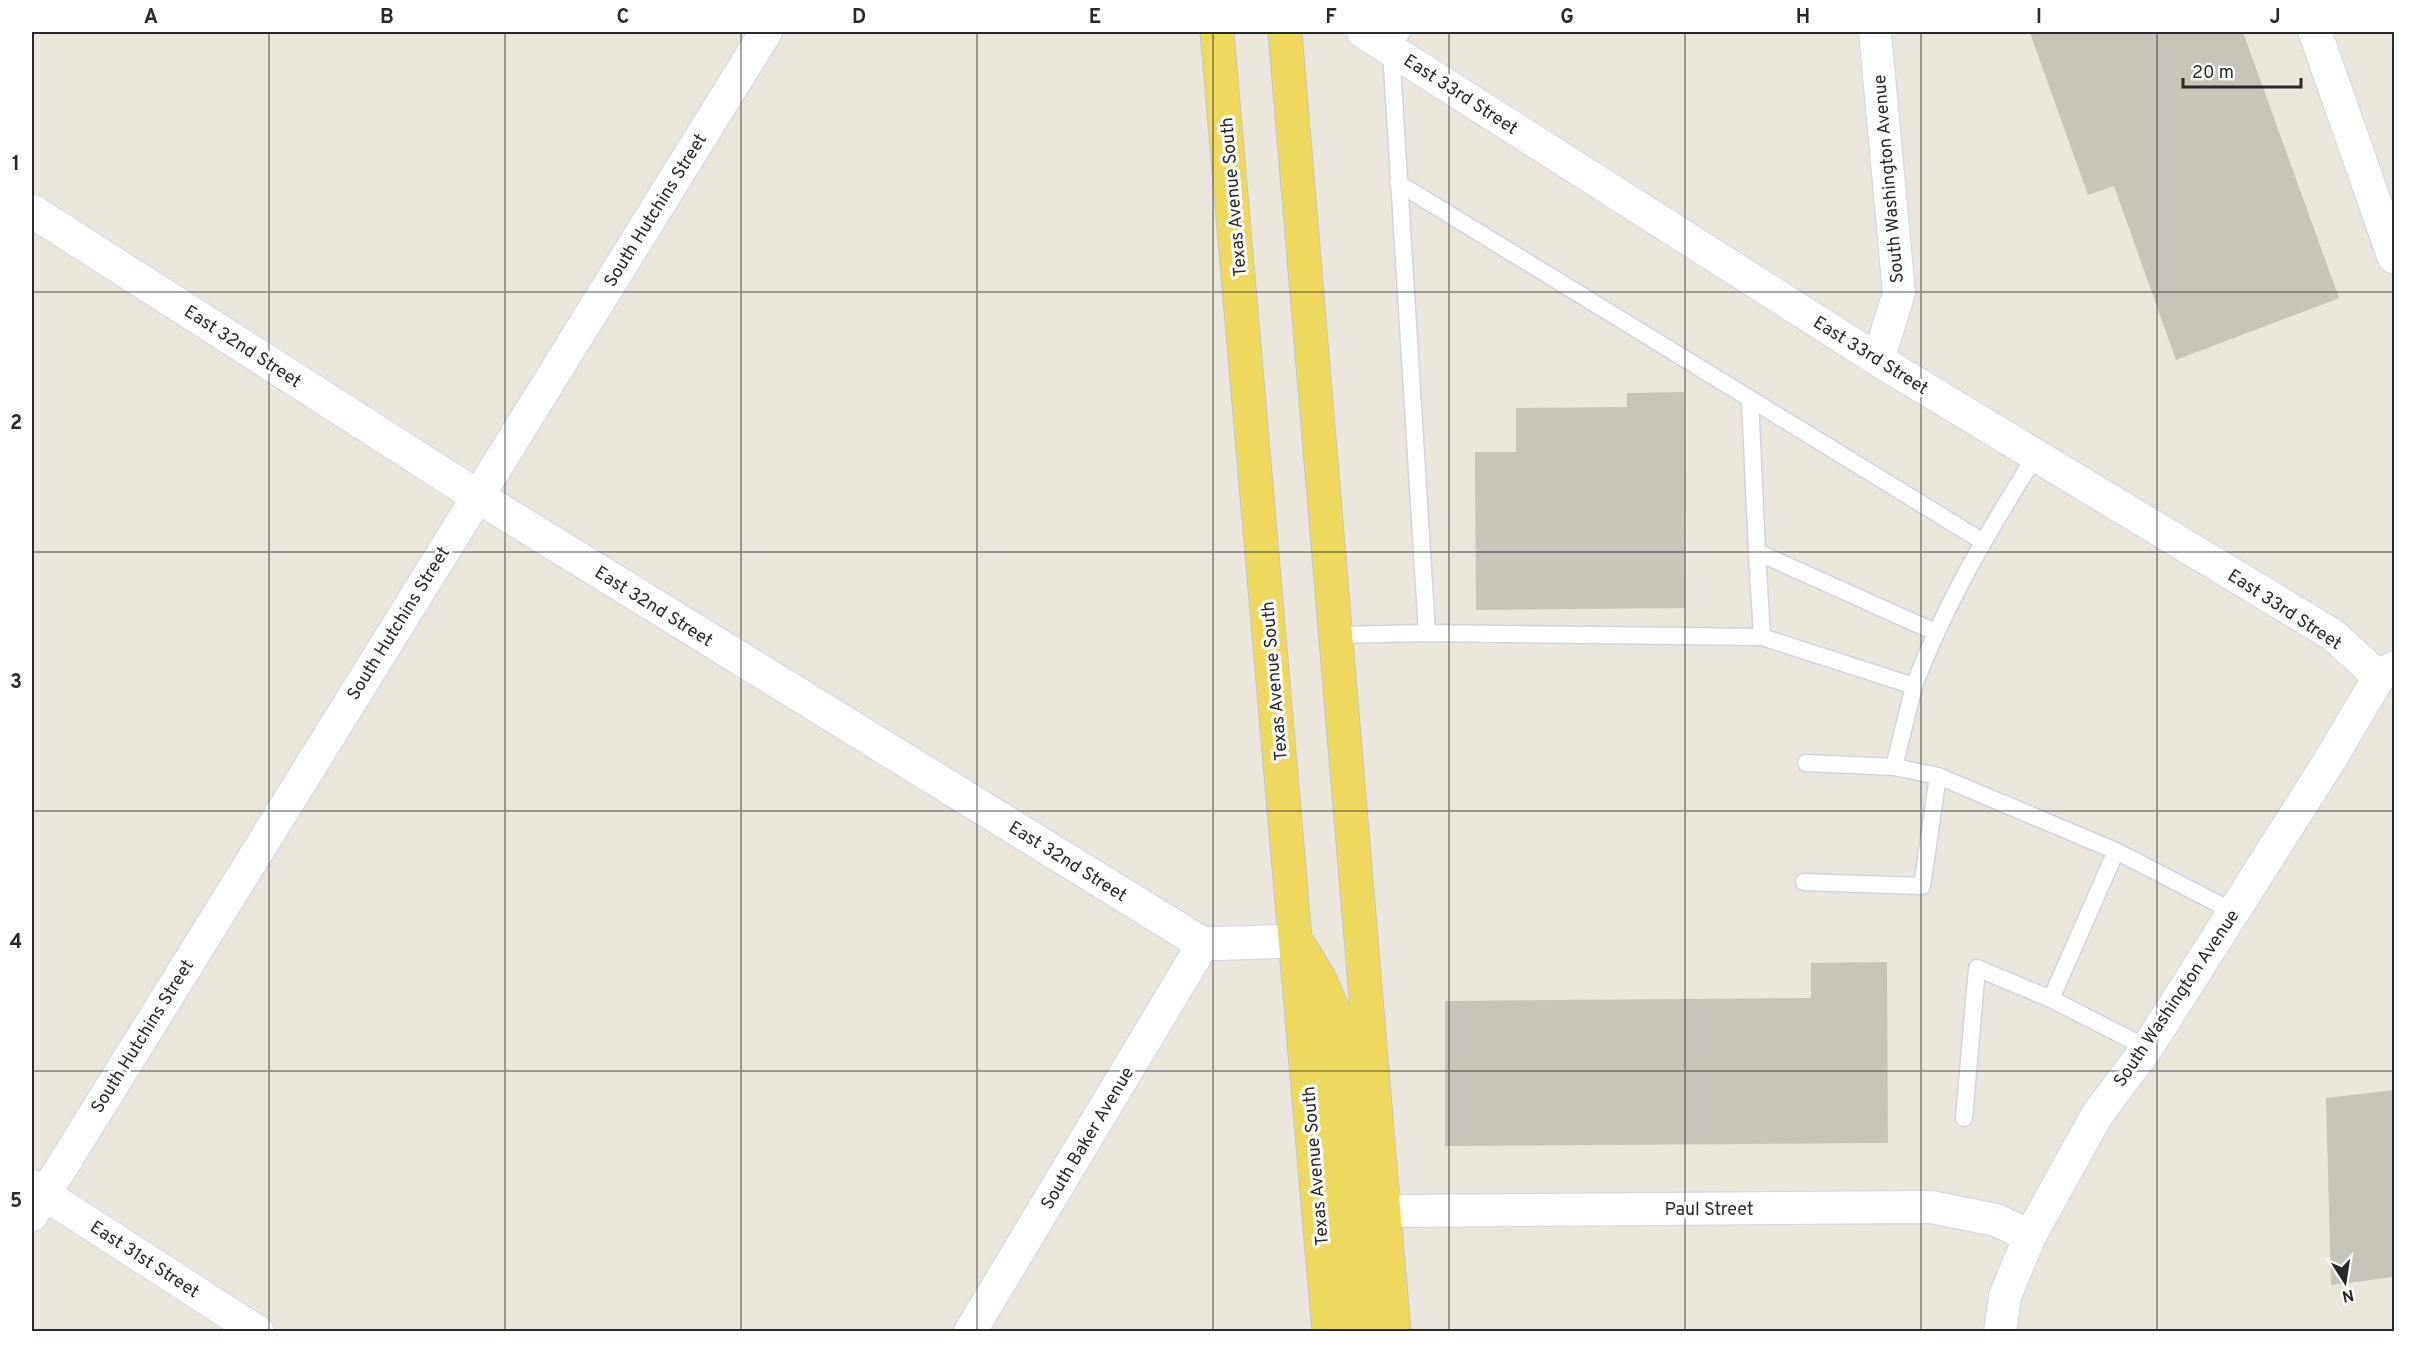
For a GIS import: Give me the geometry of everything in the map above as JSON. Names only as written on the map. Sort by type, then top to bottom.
[{"type":"main road","name":"Texas Avenue South","points":[[1217,32],[1329,1332]]},
{"type":"main road","points":[[1285,32],[1394,1332]]},
{"type":"main road","points":[[1296,941],[1319,978],[1334,1012],[1361,1332]]},
{"type":"street","name":"South Hutchins Street","points":[[36,1198],[766,32]]},
{"type":"street","name":"East 33rd Street","points":[[1363,32],[1397,40],[1878,360],[2333,635],[2387,672]]},
{"type":"street","name":"South Washington Avenue","points":[[1875,32],[1899,293],[1878,360]]},
{"type":"street","points":[[2315,32],[2394,257]]},
{"type":"street","name":"East 32nd Street","points":[[32,211],[477,496],[1203,944]]},
{"type":"street","name":"South Washington Avenue","points":[[2000,1332],[2005,1296],[2030,1236],[2097,1115],[2147,1048],[2387,672]]},
{"type":"street","points":[[1203,944],[1296,941]]},
{"type":"street","name":"South Baker Avenue","points":[[970,1332],[1203,944]]},
{"type":"street","name":"East 31st Street","points":[[36,1198],[258,1332]]},
{"type":"street","name":"Paul Street","points":[[1383,1211],[1931,1207],[1996,1220],[2030,1236]]},
{"type":"lane","points":[[1397,40],[1398,183],[1426,633]]},
{"type":"lane","points":[[1398,183],[1982,541]]},
{"type":"lane","points":[[1750,399],[1762,637]]},
{"type":"lane","points":[[1894,767],[1914,686],[1935,632],[1982,541],[2036,456]]},
{"type":"lane","points":[[1757,552],[1935,632]]},
{"type":"lane","points":[[1334,635],[1426,633],[1762,637],[1914,686]]},
{"type":"lane","points":[[1806,763],[1894,767],[1938,776],[2116,851],[2234,912]]},
{"type":"lane","points":[[1804,882],[1922,886],[1938,776]]},
{"type":"lane","points":[[2051,999],[2116,851]]},
{"type":"lane","points":[[1964,1118],[1977,968],[2051,999],[2147,1048]]},
{"type":"building","points":[[2243,32],[2339,298],[2176,360],[2114,186],[2088,195],[2030,33]]},
{"type":"building","points":[[1684,392],[1685,608],[1476,610],[1475,452],[1516,452],[1516,408],[1627,407],[1627,393]]},
{"type":"building","points":[[1887,962],[1888,1143],[1445,1146],[1445,1001],[1811,998],[1811,963]]},
{"type":"building","points":[[2394,1090],[2394,1277],[2331,1285],[2326,1098]]}]
